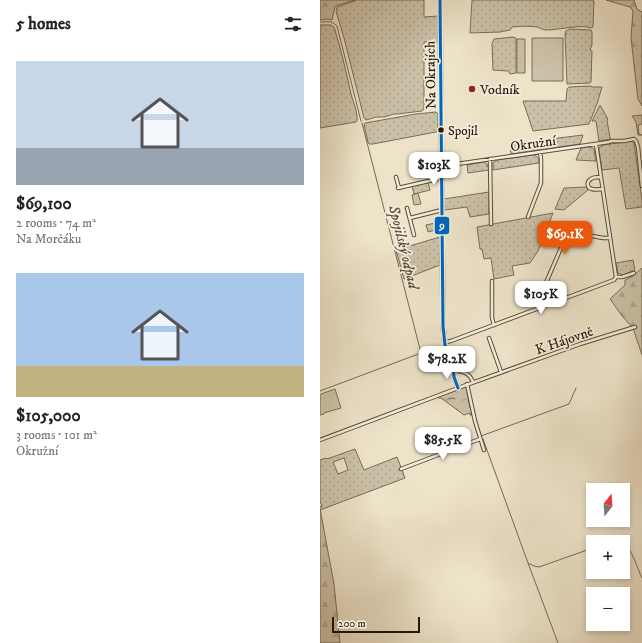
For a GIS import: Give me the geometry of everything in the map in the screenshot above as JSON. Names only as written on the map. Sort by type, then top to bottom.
[{"type":"street","name":"Na Okrajích","points":[[440,0],[443,326],[444,342],[452,359],[454,377],[458,388]]},
{"type":"street","name":"Okružní","points":[[441,169],[450,168],[457,164],[632,139],[636,140],[642,186]]},
{"type":"street","points":[[596,144],[616,277]]},
{"type":"street","points":[[528,217],[541,183],[540,152]]},
{"type":"street","points":[[490,159],[491,224]]},
{"type":"street","points":[[396,177],[398,188],[442,178]]},
{"type":"street","points":[[601,177],[590,179],[587,185],[592,189],[603,189]]},
{"type":"street","points":[[407,208],[414,235]]},
{"type":"street","points":[[410,218],[442,210]]},
{"type":"street","points":[[538,309],[539,299],[568,233],[573,232],[610,238]]},
{"type":"street","points":[[444,342],[451,341],[538,309],[614,280],[616,277],[622,277],[634,273]]},
{"type":"street","points":[[492,281],[492,318],[494,325]]},
{"type":"street","name":"K Hájovně","points":[[320,440],[467,384],[580,344],[635,327]]},
{"type":"street","points":[[489,338],[501,372]]},
{"type":"street","points":[[454,370],[465,372],[471,377],[473,382]]},
{"type":"street","points":[[467,384],[475,421],[484,450]]},
{"type":"street","points":[[401,469],[480,439]]},
{"type":"green space","points":[[320,0],[355,0],[335,6],[332,20],[320,20]]},
{"type":"green space","points":[[357,0],[424,0],[424,17],[438,16],[438,42],[424,42],[424,109],[422,111],[394,114],[366,120],[364,118],[336,11],[337,7]]},
{"type":"green space","points":[[472,0],[592,0],[594,1],[593,27],[546,30],[537,27],[518,26],[512,27],[510,30],[500,32],[470,33]]},
{"type":"green space","points":[[606,0],[634,0],[637,9],[642,12],[642,106],[638,99],[631,38],[633,11],[630,7]]},
{"type":"green space","points":[[320,25],[331,25],[334,27],[356,111],[356,122],[320,128]]},
{"type":"green space","points":[[570,29],[591,30],[592,32],[592,45],[590,50],[592,51],[590,83],[567,84],[565,34],[567,34],[565,33]]},
{"type":"green space","points":[[516,38],[516,73],[510,74],[508,71],[493,70],[492,44],[494,39]]},
{"type":"green space","points":[[532,38],[563,38],[563,81],[532,81]]},
{"type":"green space","points":[[517,39],[525,39],[525,73],[517,73]]},
{"type":"green space","points":[[569,87],[602,87],[589,124],[533,131],[523,101],[566,101],[567,89]]},
{"type":"green space","points":[[600,105],[608,119],[611,139],[599,141],[596,121],[592,121]]},
{"type":"green space","points":[[436,112],[438,114],[438,131],[436,132],[373,144],[369,144],[368,142],[364,125],[365,123]]},
{"type":"green space","points":[[642,115],[642,124],[638,125],[639,134],[642,135],[638,135],[636,122],[632,116]]},
{"type":"green space","points":[[583,135],[580,144],[511,154],[510,144]]},
{"type":"green space","points":[[632,141],[634,143],[642,207],[626,209],[619,168],[602,170],[599,148],[603,145]]},
{"type":"green space","points":[[590,147],[594,149],[596,161],[576,160],[581,148]]},
{"type":"green space","points":[[533,155],[538,158],[539,163],[493,170],[493,163],[497,160]]},
{"type":"green space","points":[[484,162],[487,164],[489,170],[468,173],[467,165]]},
{"type":"green space","points":[[428,182],[430,190],[414,194],[412,186]]},
{"type":"green space","points":[[586,187],[588,190],[564,210],[555,209],[564,188]]},
{"type":"green space","points":[[489,192],[489,214],[470,217],[467,207],[444,210],[444,199]]},
{"type":"green space","points":[[418,193],[421,204],[414,205],[412,195]]},
{"type":"green space","points":[[553,213],[538,251],[530,263],[512,266],[514,275],[494,279],[491,258],[484,259],[482,249],[480,249],[477,227]]},
{"type":"green space","points":[[440,222],[440,229],[428,232],[426,225]]},
{"type":"green space","points":[[440,237],[440,265],[404,279],[396,250]]},
{"type":"green space","points":[[633,260],[635,270],[623,275],[618,273],[616,263]]},
{"type":"green space","points":[[642,268],[642,355],[633,328],[610,299],[625,285],[625,280],[633,276]]},
{"type":"green space","points":[[464,387],[467,388],[468,391],[467,393],[472,415],[470,415],[470,413],[464,415],[441,398],[438,398]]},
{"type":"green space","points":[[335,389],[341,408],[320,415],[321,394]]},
{"type":"green space","points":[[355,449],[364,470],[397,457],[405,478],[320,510],[320,507],[322,506],[320,501],[320,460]],"holes":[[[344,458],[348,470],[338,474],[333,462]]]},
{"type":"green space","points":[[320,510],[334,584],[340,643],[320,643]]},
{"type":"waterway","name":"Spojilský odpad","points":[[320,22],[331,22],[337,26],[361,121]]},
{"type":"waterway","name":"Spojilský odpad","points":[[320,391],[421,353],[362,123]]},
{"type":"waterway","points":[[481,436],[569,404],[576,388]]},
{"type":"waterway","name":"Spojilský odpad","points":[[448,399],[455,399]]},
{"type":"waterway","name":"Spojilský odpad","points":[[483,439],[528,563],[539,567],[586,550]]},
{"type":"waterway","name":"Spojilský odpad","points":[[630,551],[642,578]]},
{"type":"waterway","points":[[528,563],[558,643]]},
{"type":"transit line","name":"9","points":[[440,0],[443,326],[445,345],[453,361],[454,377],[458,388]]},
{"type":"place","name":"Vodník","points":[[472,89]]},
{"type":"place","name":"Spojil","points":[[441,130]]}]
